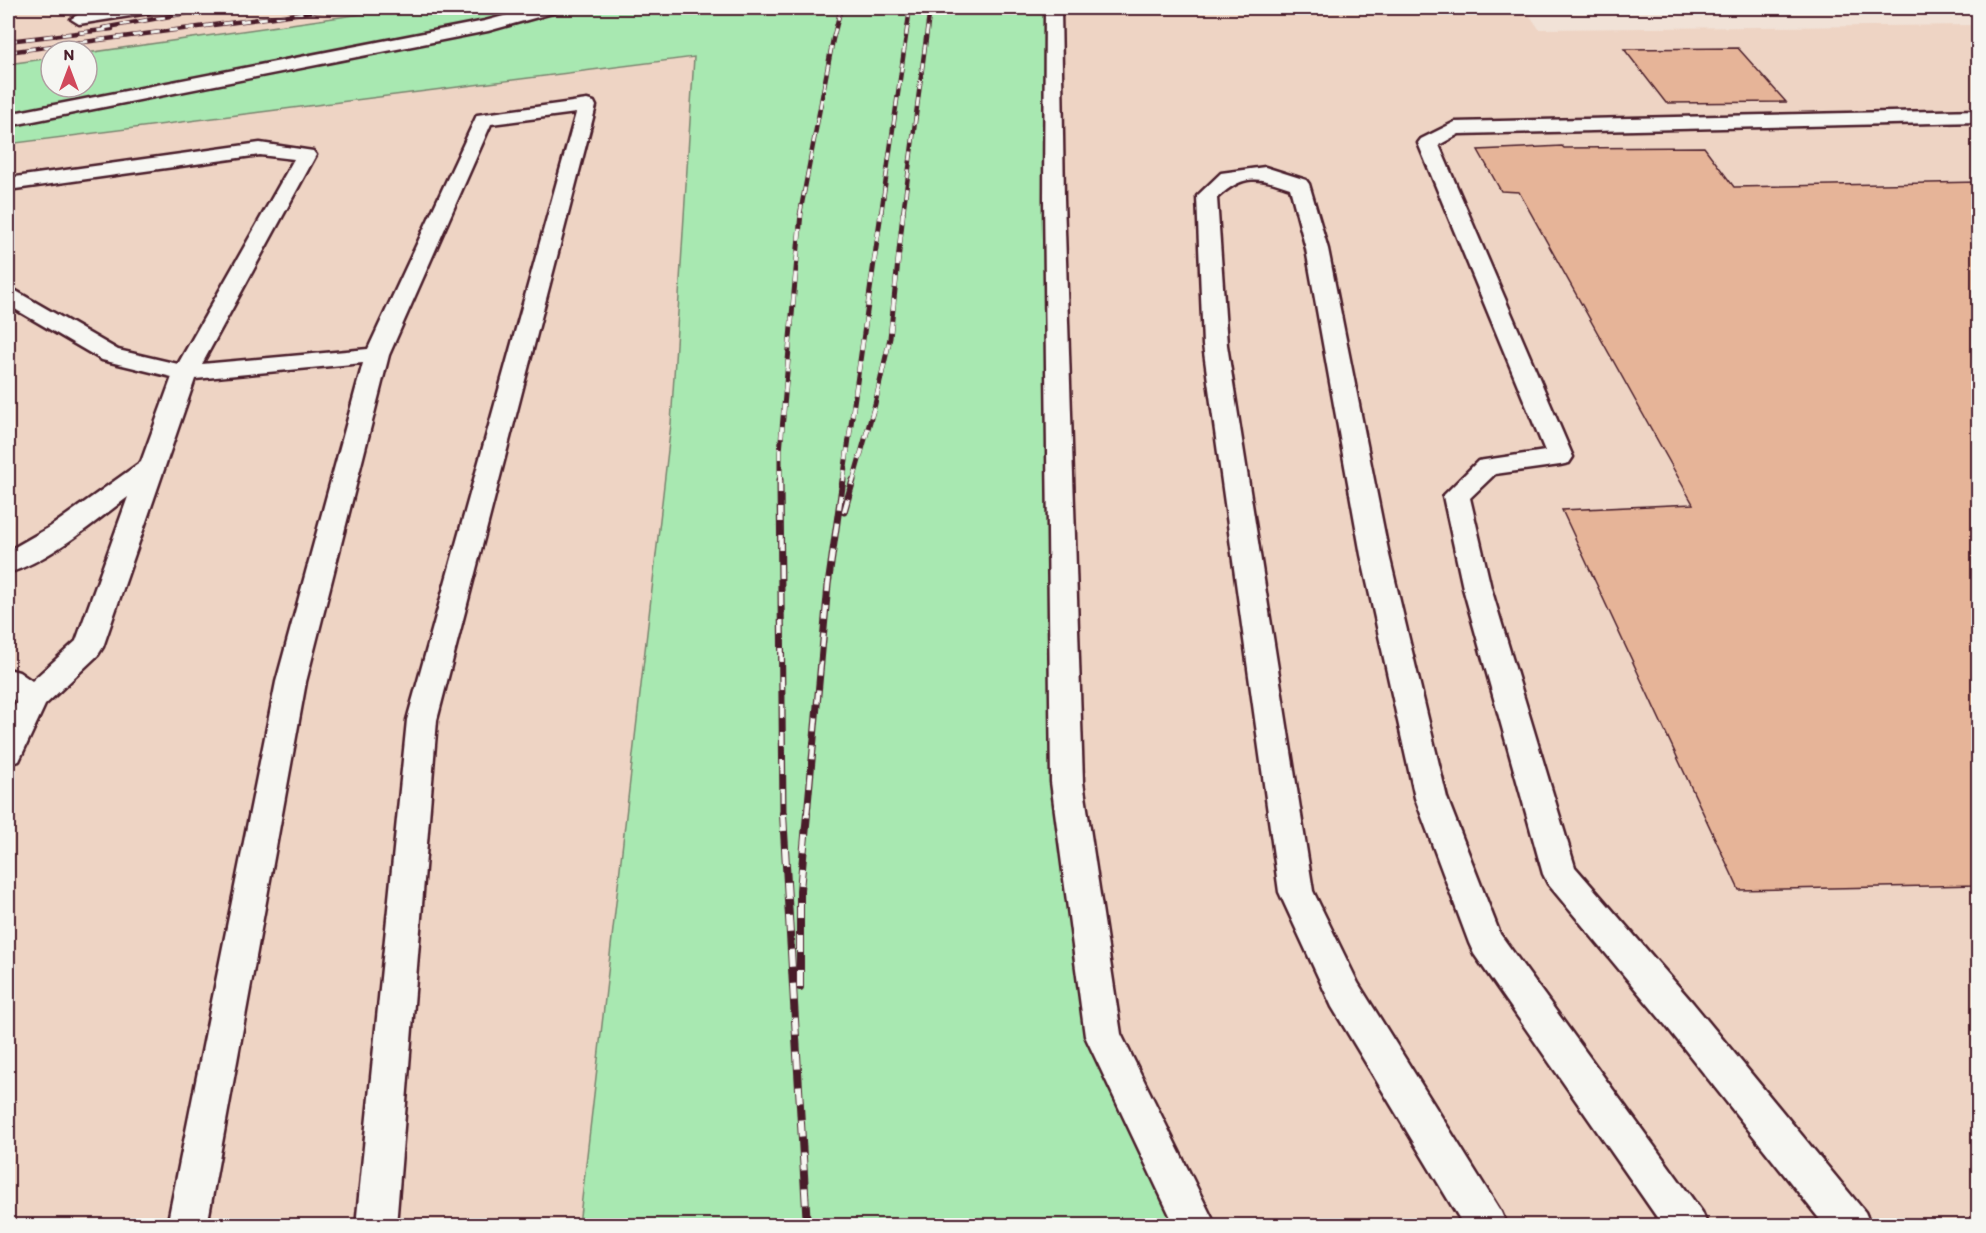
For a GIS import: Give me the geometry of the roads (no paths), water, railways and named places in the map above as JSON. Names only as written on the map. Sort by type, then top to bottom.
[{"type":"lane","points":[[79,19],[149,8]]},
{"type":"lane","points":[[8,120],[488,26],[550,8]]},
{"type":"lane","points":[[1053,8],[1054,199],[1067,783],[1103,1036],[1196,1226]]},
{"type":"lane","points":[[187,1226],[291,682],[377,355],[484,119],[587,106],[422,720],[376,1226]]},
{"type":"lane","points":[[1851,1226],[1680,1015],[1560,874],[1478,588],[1456,496],[1487,467],[1560,458],[1428,143],[1455,128],[1978,116]]},
{"type":"lane","points":[[8,183],[260,149],[306,155],[185,373],[88,647],[33,698],[8,752]]},
{"type":"lane","points":[[1487,1226],[1345,995],[1296,892],[1215,345],[1207,196],[1228,177],[1265,173],[1299,184],[1317,249],[1375,555],[1431,798],[1486,943],[1688,1226]]},
{"type":"lane","points":[[8,296],[110,355],[185,373],[377,355]]},
{"type":"lane","points":[[8,563],[60,534],[152,467]]},
{"type":"lane","points":[[8,680],[33,698]]},
{"type":"railway","points":[[103,28],[215,8]]},
{"type":"railway","points":[[8,52],[342,8]]},
{"type":"railway","points":[[800,214],[841,8]]},
{"type":"railway","points":[[881,214],[910,8]]},
{"type":"railway","points":[[903,214],[930,8]]},
{"type":"railway","points":[[8,41],[112,29]]},
{"type":"railway","points":[[780,480],[780,452],[801,213]]},
{"type":"railway","points":[[843,481],[881,213]]},
{"type":"railway","points":[[853,481],[875,404],[890,338],[903,213]]},
{"type":"railway","points":[[780,480],[783,815]]},
{"type":"railway","points":[[807,815],[828,585],[843,480]]},
{"type":"railway","points":[[844,512],[853,480]]},
{"type":"railway","points":[[783,814],[807,1226]]},
{"type":"railway","points":[[800,987],[800,890],[807,814]]}]
